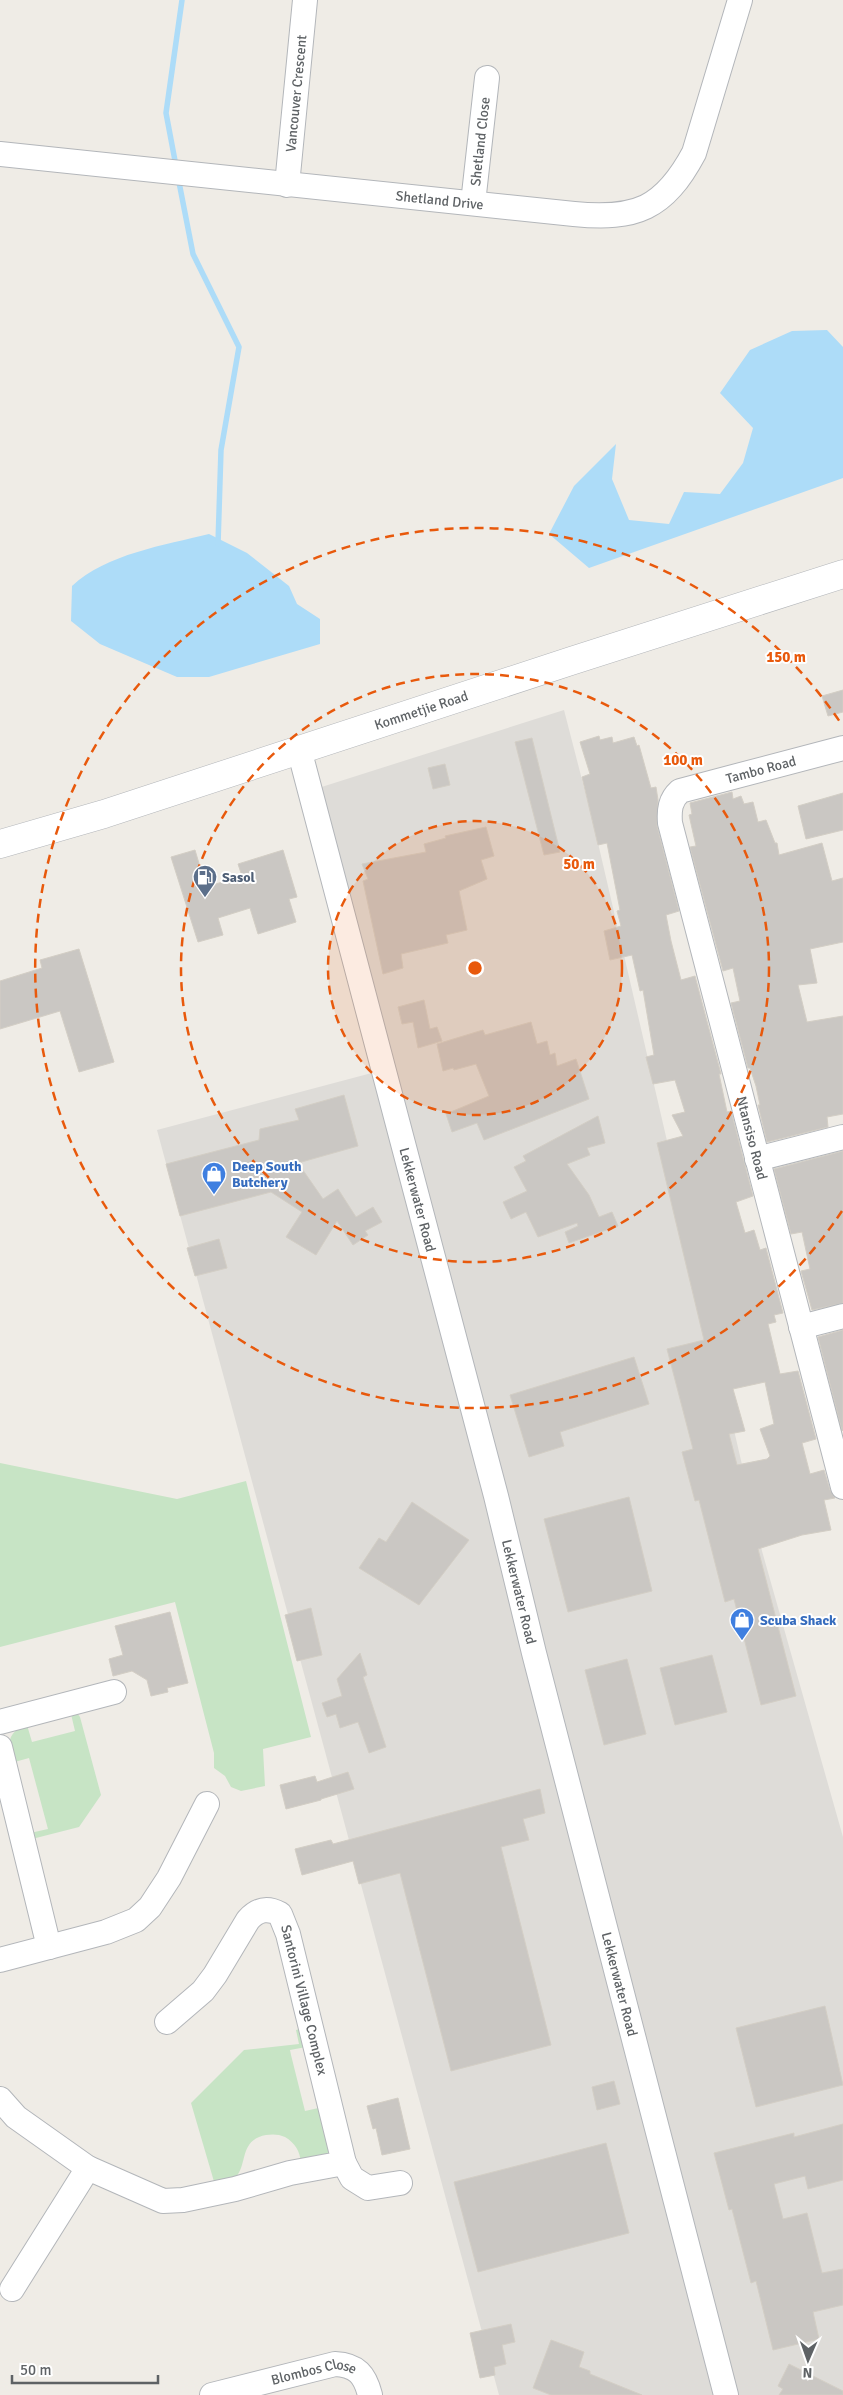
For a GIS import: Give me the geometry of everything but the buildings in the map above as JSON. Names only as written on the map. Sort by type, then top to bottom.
[{"type":"main road","name":"Kommetjie Road","points":[[0,844],[104,814],[299,749],[843,576]]},
{"type":"street","name":"Vancouver Crescent","points":[[286,185],[306,0]]},
{"type":"street","name":"Shetland Drive","points":[[0,154],[286,185],[614,216],[637,210],[659,200],[683,174],[694,153],[740,0]]},
{"type":"street","name":"Shetland Close","points":[[474,203],[487,78]]},
{"type":"street","name":"Tambo Road","points":[[680,791],[843,748]]},
{"type":"street","name":"Lekkerwater Road","points":[[299,749],[496,1496],[534,1653],[726,2395]]},
{"type":"street","name":"Ntansiso Road","points":[[680,791],[672,801],[670,823],[843,1487]]},
{"type":"street","points":[[757,1159],[843,1137]]},
{"type":"street","points":[[801,1327],[843,1316]]},
{"type":"street","points":[[0,1722],[114,1692]]},
{"type":"street","points":[[0,1747],[49,1947]]},
{"type":"street","points":[[0,1960],[126,1926],[143,1914],[169,1878],[207,1804]]},
{"type":"street","name":"Santorini Village Complex","points":[[167,2022],[203,1991],[255,1913],[268,1910],[280,1914],[288,1934],[344,2163],[352,2178],[368,2188],[400,2183]]},
{"type":"street","points":[[0,2099],[16,2117],[88,2168],[163,2201],[183,2200],[235,2189],[290,2173],[344,2163]]},
{"type":"street","points":[[12,2289],[88,2168]]},
{"type":"street","name":"Blombos Close","points":[[212,2395],[335,2364],[346,2365],[359,2371],[367,2383],[370,2395]]},
{"type":"shaded area","points":[[564,710],[595,830],[762,1551],[843,1837],[843,2395],[499,2395],[157,1130],[383,1070],[309,791]]},
{"type":"green space","points":[[0,1463],[177,1499],[246,1481],[311,1737],[263,1749],[265,1786],[241,1791],[231,1787],[225,1776],[214,1768],[214,1753],[175,1602],[0,1647]]},
{"type":"green space","points":[[77,1713],[80,1717],[101,1795],[79,1827],[32,1839],[30,1833],[48,1829],[29,1758],[11,1763],[10,1740],[16,1731],[27,1725],[32,1742],[75,1731],[71,1714]]},
{"type":"green space","points":[[302,2028],[306,2047],[290,2050],[291,2055],[305,2111],[323,2107],[333,2147],[328,2157],[301,2163],[298,2151],[289,2139],[273,2134],[266,2135],[257,2138],[248,2147],[236,2177],[215,2185],[191,2103],[244,2050],[299,2044],[296,2030]]},
{"type":"water","points":[[827,330],[843,347],[843,478],[589,568],[549,534],[574,486],[616,444],[612,479],[629,520],[669,524],[684,492],[720,494],[743,463],[753,428],[720,393],[750,350],[792,331]]},
{"type":"water","points":[[209,534],[247,553],[289,586],[297,604],[320,619],[320,644],[209,677],[177,677],[100,644],[71,621],[72,586],[86,575],[119,558],[137,552]]},
{"type":"waterway","points":[[176,166],[166,113],[182,0]]},
{"type":"waterway","points":[[178,177],[193,254],[239,347],[221,450],[218,544]]},
{"type":"place","name":"Sasol","points":[[205,898]]},
{"type":"place","name":"Deep South Butchery","points":[[214,1195]]},
{"type":"place","name":"Scuba Shack","points":[[742,1641]]}]
